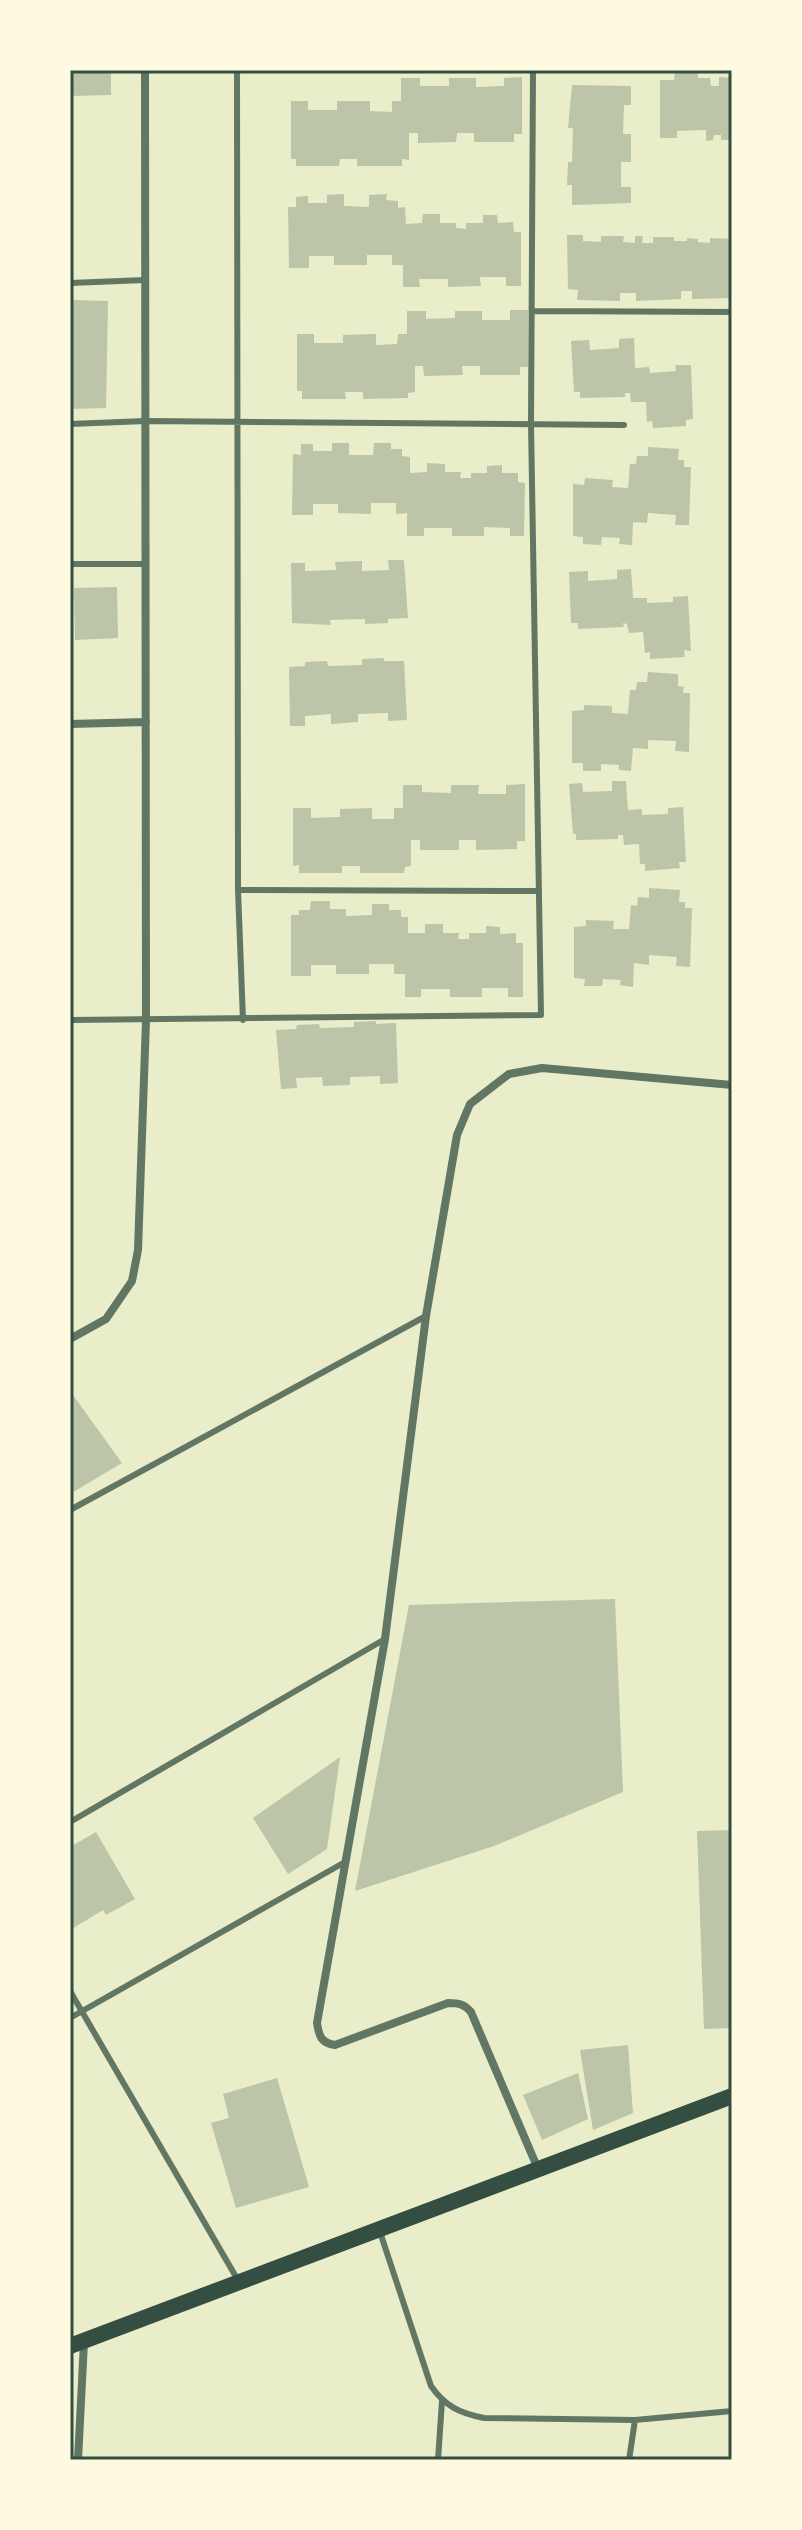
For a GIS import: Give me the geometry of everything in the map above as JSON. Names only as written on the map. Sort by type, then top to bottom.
[{"type":"main road","points":[[77,2344],[732,2096]]},
{"type":"street","points":[[70,1339],[106,1319],[132,1281],[138,1250],[146,1021],[145,70]]},
{"type":"street","points":[[70,724],[146,722]]},
{"type":"street","points":[[538,2169],[466,2006],[448,2003],[335,2045],[326,2044],[319,2036],[317,2023],[385,1639],[426,1316],[457,1135],[470,1104],[509,1074],[542,1068],[732,1085]]},
{"type":"street","points":[[77,2344],[78,2460]]},
{"type":"lane","points":[[237,70],[238,890],[243,1020]]},
{"type":"lane","points":[[70,1020],[541,1015],[531,424],[533,70]]},
{"type":"lane","points":[[70,283],[145,280]]},
{"type":"lane","points":[[533,311],[732,312]]},
{"type":"lane","points":[[70,424],[146,421],[624,425]]},
{"type":"lane","points":[[70,564],[146,564]]},
{"type":"lane","points":[[238,890],[539,891]]},
{"type":"lane","points":[[70,1510],[426,1316]]},
{"type":"lane","points":[[70,1822],[385,1639]]},
{"type":"lane","points":[[70,2018],[346,1861]]},
{"type":"lane","points":[[70,1991],[239,2282]]},
{"type":"lane","points":[[379,2229],[431,2386],[442,2401],[461,2414],[484,2418],[635,2420],[732,2411]]},
{"type":"lane","points":[[438,2460],[442,2401]]},
{"type":"lane","points":[[629,2460],[635,2420]]},
{"type":"building","points":[[70,70],[111,70],[111,95],[70,96]]},
{"type":"building","points":[[675,72],[698,72],[698,78],[710,78],[711,86],[719,86],[719,77],[732,78],[732,140],[721,140],[721,135],[714,135],[713,140],[706,141],[706,130],[677,131],[677,138],[660,138],[660,80],[674,80]]},
{"type":"building","points":[[522,77],[522,134],[514,134],[514,142],[474,142],[474,133],[457,133],[456,142],[418,143],[418,133],[409,133],[409,160],[402,159],[402,166],[357,166],[357,159],[340,159],[339,166],[296,166],[296,159],[291,159],[291,101],[308,101],[308,110],[337,110],[337,101],[370,101],[370,111],[392,112],[392,101],[401,101],[401,78],[420,78],[420,86],[449,86],[449,78],[476,78],[476,87],[504,86],[504,78]]},
{"type":"building","points":[[572,85],[631,86],[631,105],[624,105],[623,134],[631,134],[631,162],[621,162],[621,187],[631,187],[631,203],[572,205],[572,185],[567,185],[568,162],[572,162],[573,128],[568,128]]},
{"type":"building","points":[[344,194],[344,206],[369,207],[369,195],[387,194],[386,200],[398,201],[398,208],[405,207],[406,224],[422,223],[423,214],[440,214],[440,223],[456,223],[456,228],[466,229],[466,223],[483,223],[483,215],[497,215],[498,223],[513,222],[514,232],[521,232],[521,286],[506,286],[506,277],[480,277],[481,286],[448,287],[448,279],[419,279],[420,287],[403,287],[403,265],[392,265],[392,255],[367,255],[367,265],[334,265],[334,256],[309,256],[309,268],[289,268],[288,207],[296,207],[296,197],[308,196],[308,203],[327,203],[327,195]]},
{"type":"building","points":[[567,235],[583,235],[583,241],[601,242],[601,236],[624,236],[623,242],[635,243],[635,236],[643,236],[642,243],[653,243],[653,237],[674,237],[674,241],[698,239],[698,242],[710,243],[710,238],[732,239],[732,298],[692,299],[692,291],[681,291],[681,299],[636,301],[636,293],[620,293],[620,301],[577,300],[578,290],[568,289]]},
{"type":"building","points":[[70,300],[108,301],[106,408],[70,409]]},
{"type":"building","points":[[510,310],[528,310],[528,367],[520,367],[520,375],[480,375],[480,366],[462,366],[463,375],[424,376],[423,366],[415,366],[415,392],[408,393],[408,398],[363,399],[363,392],[345,392],[346,399],[302,399],[302,391],[297,391],[297,334],[314,334],[314,343],[343,343],[343,335],[376,334],[376,345],[397,344],[398,334],[407,334],[407,311],[426,311],[426,319],[455,318],[455,311],[482,311],[482,320],[510,320]]},
{"type":"building","points":[[634,338],[635,368],[649,367],[650,373],[676,371],[675,365],[691,365],[693,419],[686,420],[686,426],[653,428],[652,421],[647,422],[646,402],[631,402],[630,393],[625,393],[625,397],[580,398],[580,392],[574,392],[571,341],[589,340],[590,350],[619,348],[619,339]]},
{"type":"building","points":[[332,443],[349,443],[349,455],[373,455],[374,443],[391,443],[391,449],[402,449],[402,456],[410,457],[410,473],[427,472],[427,463],[445,464],[445,472],[461,472],[460,478],[471,478],[471,473],[487,473],[487,466],[502,465],[502,473],[518,473],[518,482],[525,483],[524,536],[510,536],[510,528],[484,527],[484,536],[452,536],[452,528],[424,528],[424,536],[407,536],[407,513],[396,514],[396,503],[371,503],[371,514],[338,513],[338,504],[313,504],[313,515],[292,515],[293,454],[301,455],[301,444],[313,444],[313,451],[332,451]]},
{"type":"building","points":[[648,447],[679,449],[678,460],[684,460],[684,467],[691,467],[689,525],[675,525],[676,515],[648,513],[647,523],[633,522],[632,545],[619,544],[620,538],[602,537],[601,545],[583,544],[583,537],[573,536],[573,484],[584,485],[585,478],[613,480],[612,487],[628,488],[630,464],[636,464],[637,456],[648,456]]},
{"type":"building","points":[[388,560],[404,560],[408,618],[365,624],[365,619],[330,620],[331,625],[292,623],[291,563],[305,563],[305,571],[336,570],[335,562],[362,561],[362,571],[389,570]]},
{"type":"building","points":[[631,569],[633,598],[647,598],[647,603],[673,602],[673,597],[688,596],[691,651],[684,650],[685,657],[650,659],[650,652],[645,653],[643,632],[629,633],[627,624],[623,623],[624,627],[578,629],[578,623],[571,623],[569,572],[588,571],[588,581],[617,579],[617,570]]},
{"type":"building","points":[[117,587],[118,638],[75,640],[74,588]]},
{"type":"building","points":[[384,658],[384,661],[404,661],[407,720],[388,721],[388,713],[358,714],[358,722],[331,724],[331,714],[305,716],[305,726],[290,726],[289,667],[305,666],[305,662],[327,661],[328,666],[362,665],[362,659]]},
{"type":"building","points":[[648,672],[678,674],[678,686],[684,687],[683,693],[690,693],[689,752],[675,751],[676,741],[648,740],[648,749],[633,748],[631,771],[619,770],[619,765],[601,764],[601,771],[583,771],[583,763],[572,763],[572,711],[584,710],[584,705],[612,706],[612,713],[628,714],[630,690],[636,690],[637,682],[647,682]]},
{"type":"building","points":[[612,781],[626,781],[628,810],[642,809],[642,815],[668,814],[668,808],[683,807],[686,862],[679,862],[680,868],[645,871],[645,864],[640,864],[639,844],[624,845],[623,835],[618,835],[618,839],[576,840],[569,784],[582,783],[583,792],[612,791]]},
{"type":"building","points":[[525,784],[525,841],[517,841],[517,849],[476,850],[476,840],[459,840],[459,850],[420,850],[420,840],[411,840],[411,866],[405,867],[404,873],[360,873],[360,866],[342,866],[342,873],[299,873],[299,865],[293,866],[293,808],[311,808],[311,818],[340,817],[340,809],[372,808],[372,819],[394,819],[394,808],[403,808],[403,785],[422,785],[422,792],[451,793],[451,785],[479,785],[478,794],[506,794],[506,785]]},
{"type":"building","points":[[649,888],[680,890],[679,902],[685,902],[685,908],[692,908],[690,967],[676,966],[677,957],[649,955],[649,965],[634,963],[633,987],[620,985],[621,980],[603,979],[602,986],[584,986],[585,979],[574,978],[574,927],[586,926],[586,920],[614,921],[613,929],[629,929],[631,905],[637,906],[638,897],[649,898]]},
{"type":"building","points":[[311,901],[330,901],[330,909],[346,909],[346,916],[372,915],[372,904],[389,904],[389,910],[401,910],[401,917],[408,917],[408,933],[425,933],[425,924],[443,924],[443,933],[459,933],[458,939],[469,939],[469,933],[486,933],[486,926],[500,927],[500,934],[516,933],[516,943],[523,943],[523,997],[508,997],[508,988],[482,988],[482,997],[450,997],[450,989],[421,989],[421,997],[405,997],[405,974],[394,974],[394,964],[369,964],[369,974],[336,974],[336,965],[311,965],[311,976],[291,976],[291,915],[299,915],[299,910],[310,910]]},
{"type":"building","points":[[376,1021],[376,1024],[396,1023],[398,1083],[380,1084],[380,1076],[350,1077],[350,1085],[323,1086],[322,1077],[296,1078],[297,1088],[281,1089],[276,1030],[319,1024],[320,1028],[354,1027],[354,1022]]},
{"type":"building","points":[[70,1391],[122,1463],[70,1494]]},
{"type":"building","points":[[615,1599],[623,1792],[494,1846],[355,1891],[409,1605]]},
{"type":"building","points":[[340,1757],[327,1849],[288,1874],[253,1818]]},
{"type":"building","points":[[732,1830],[732,2028],[704,2029],[697,1831]]},
{"type":"building","points":[[96,1832],[135,1899],[106,1915],[103,1910],[70,1930],[70,1847]]},
{"type":"building","points":[[628,2045],[633,2113],[593,2130],[580,2050]]},
{"type":"building","points":[[578,2073],[588,2119],[542,2140],[523,2095]]},
{"type":"building","points":[[277,2078],[309,2187],[236,2208],[211,2123],[229,2118],[223,2094]]}]
